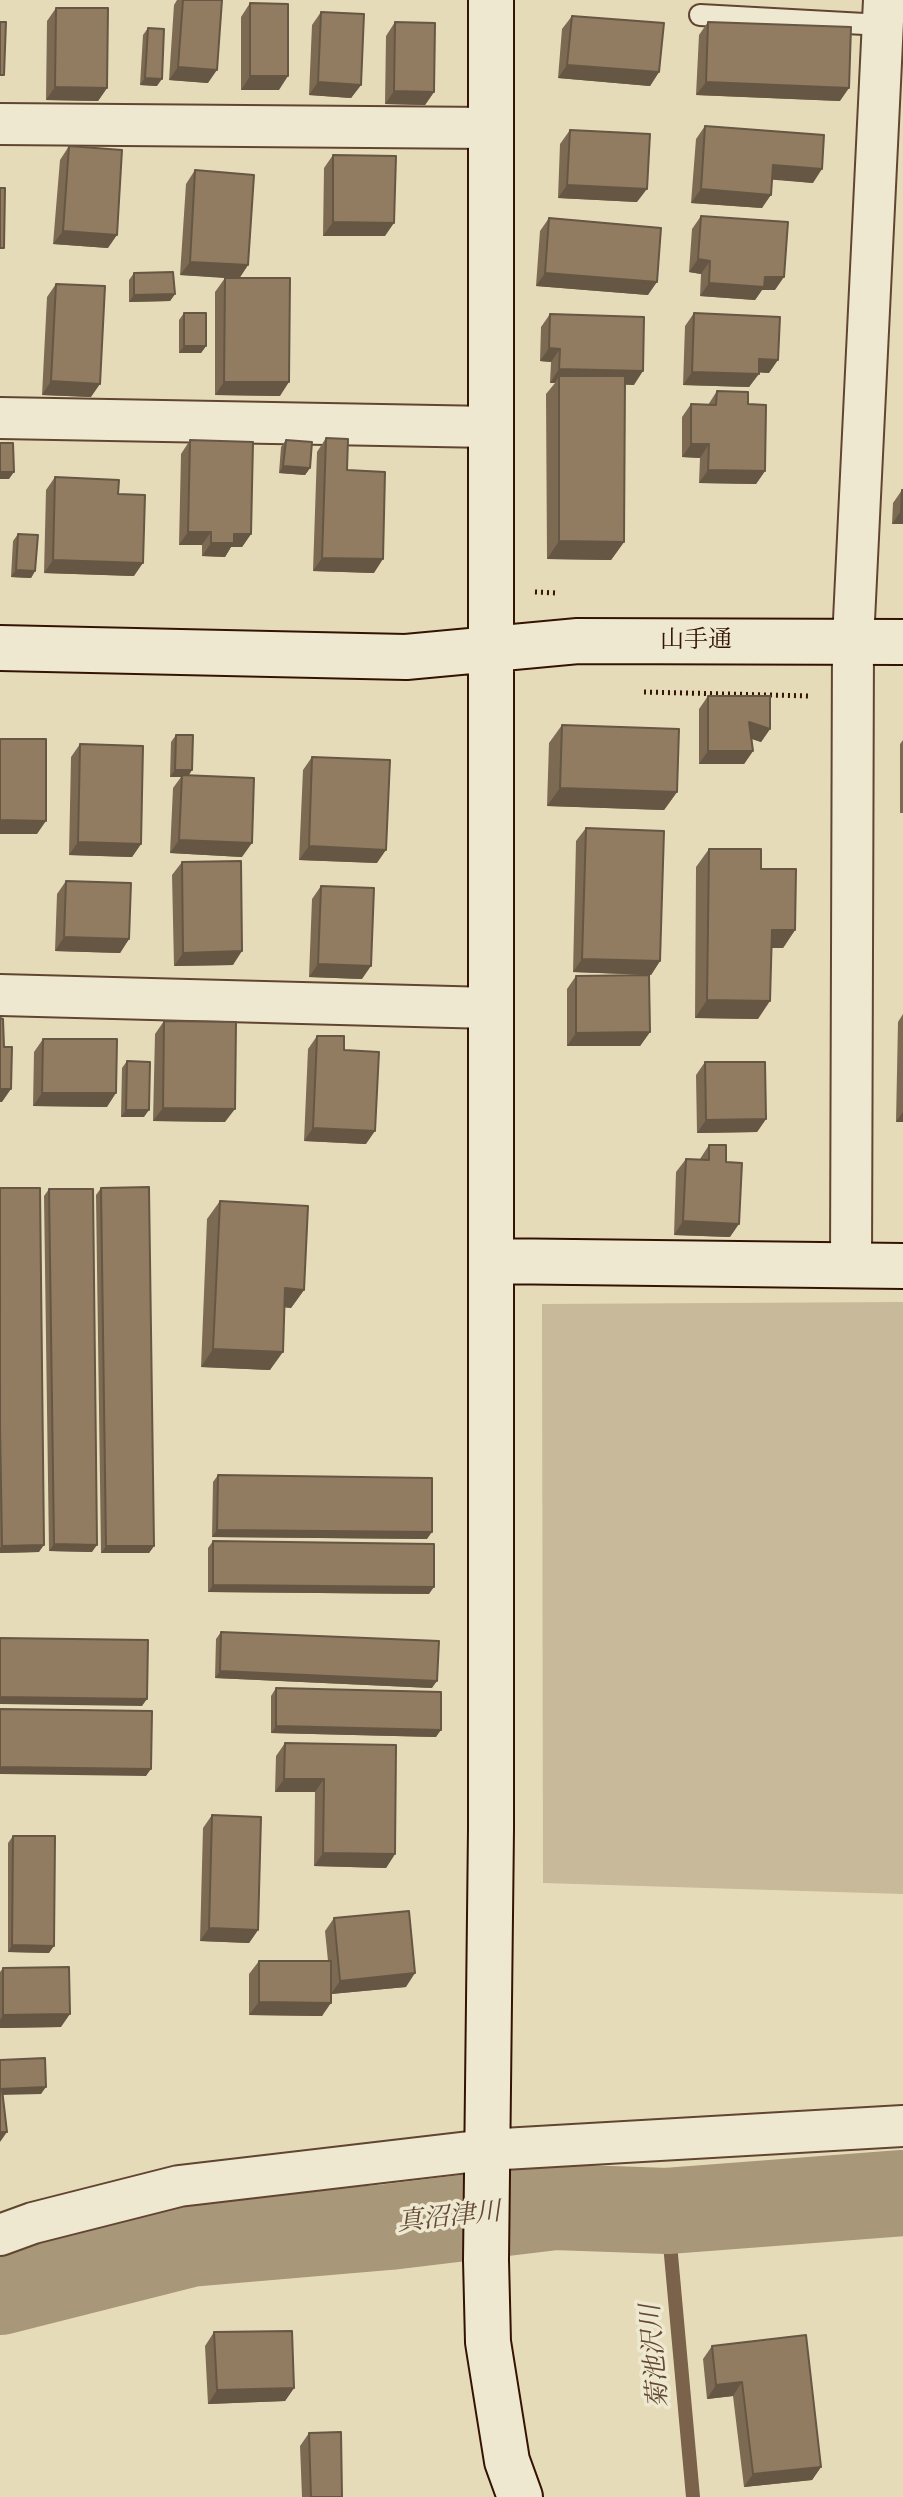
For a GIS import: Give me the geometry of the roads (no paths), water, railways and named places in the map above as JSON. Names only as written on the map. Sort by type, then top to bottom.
[{"type":"street","points":[[491,0],[491,1829],[486,2260],[488,2342],[507,2461],[520,2497]]},
{"type":"street","points":[[851,1265],[853,641],[888,10]]},
{"type":"street","points":[[0,124],[490,128]]},
{"type":"street","points":[[0,418],[490,427]]},
{"type":"street","name":"山手通","points":[[0,648],[406,657],[578,641],[903,642]]},
{"type":"street","points":[[0,995],[490,1008]]},
{"type":"street","points":[[491,1261],[903,1266]]},
{"type":"street","points":[[0,2235],[33,2223],[179,2186],[486,2164],[903,2126]]},
{"type":"lane","points":[[700,15],[888,10]]},
{"type":"waterway","name":"真沼津川","points":[[0,2292],[190,2244],[389,2227],[555,2207],[667,2211],[903,2193]]},
{"type":"waterway","name":"菊池沢川","points":[[667,2211],[693,2497]]}]
